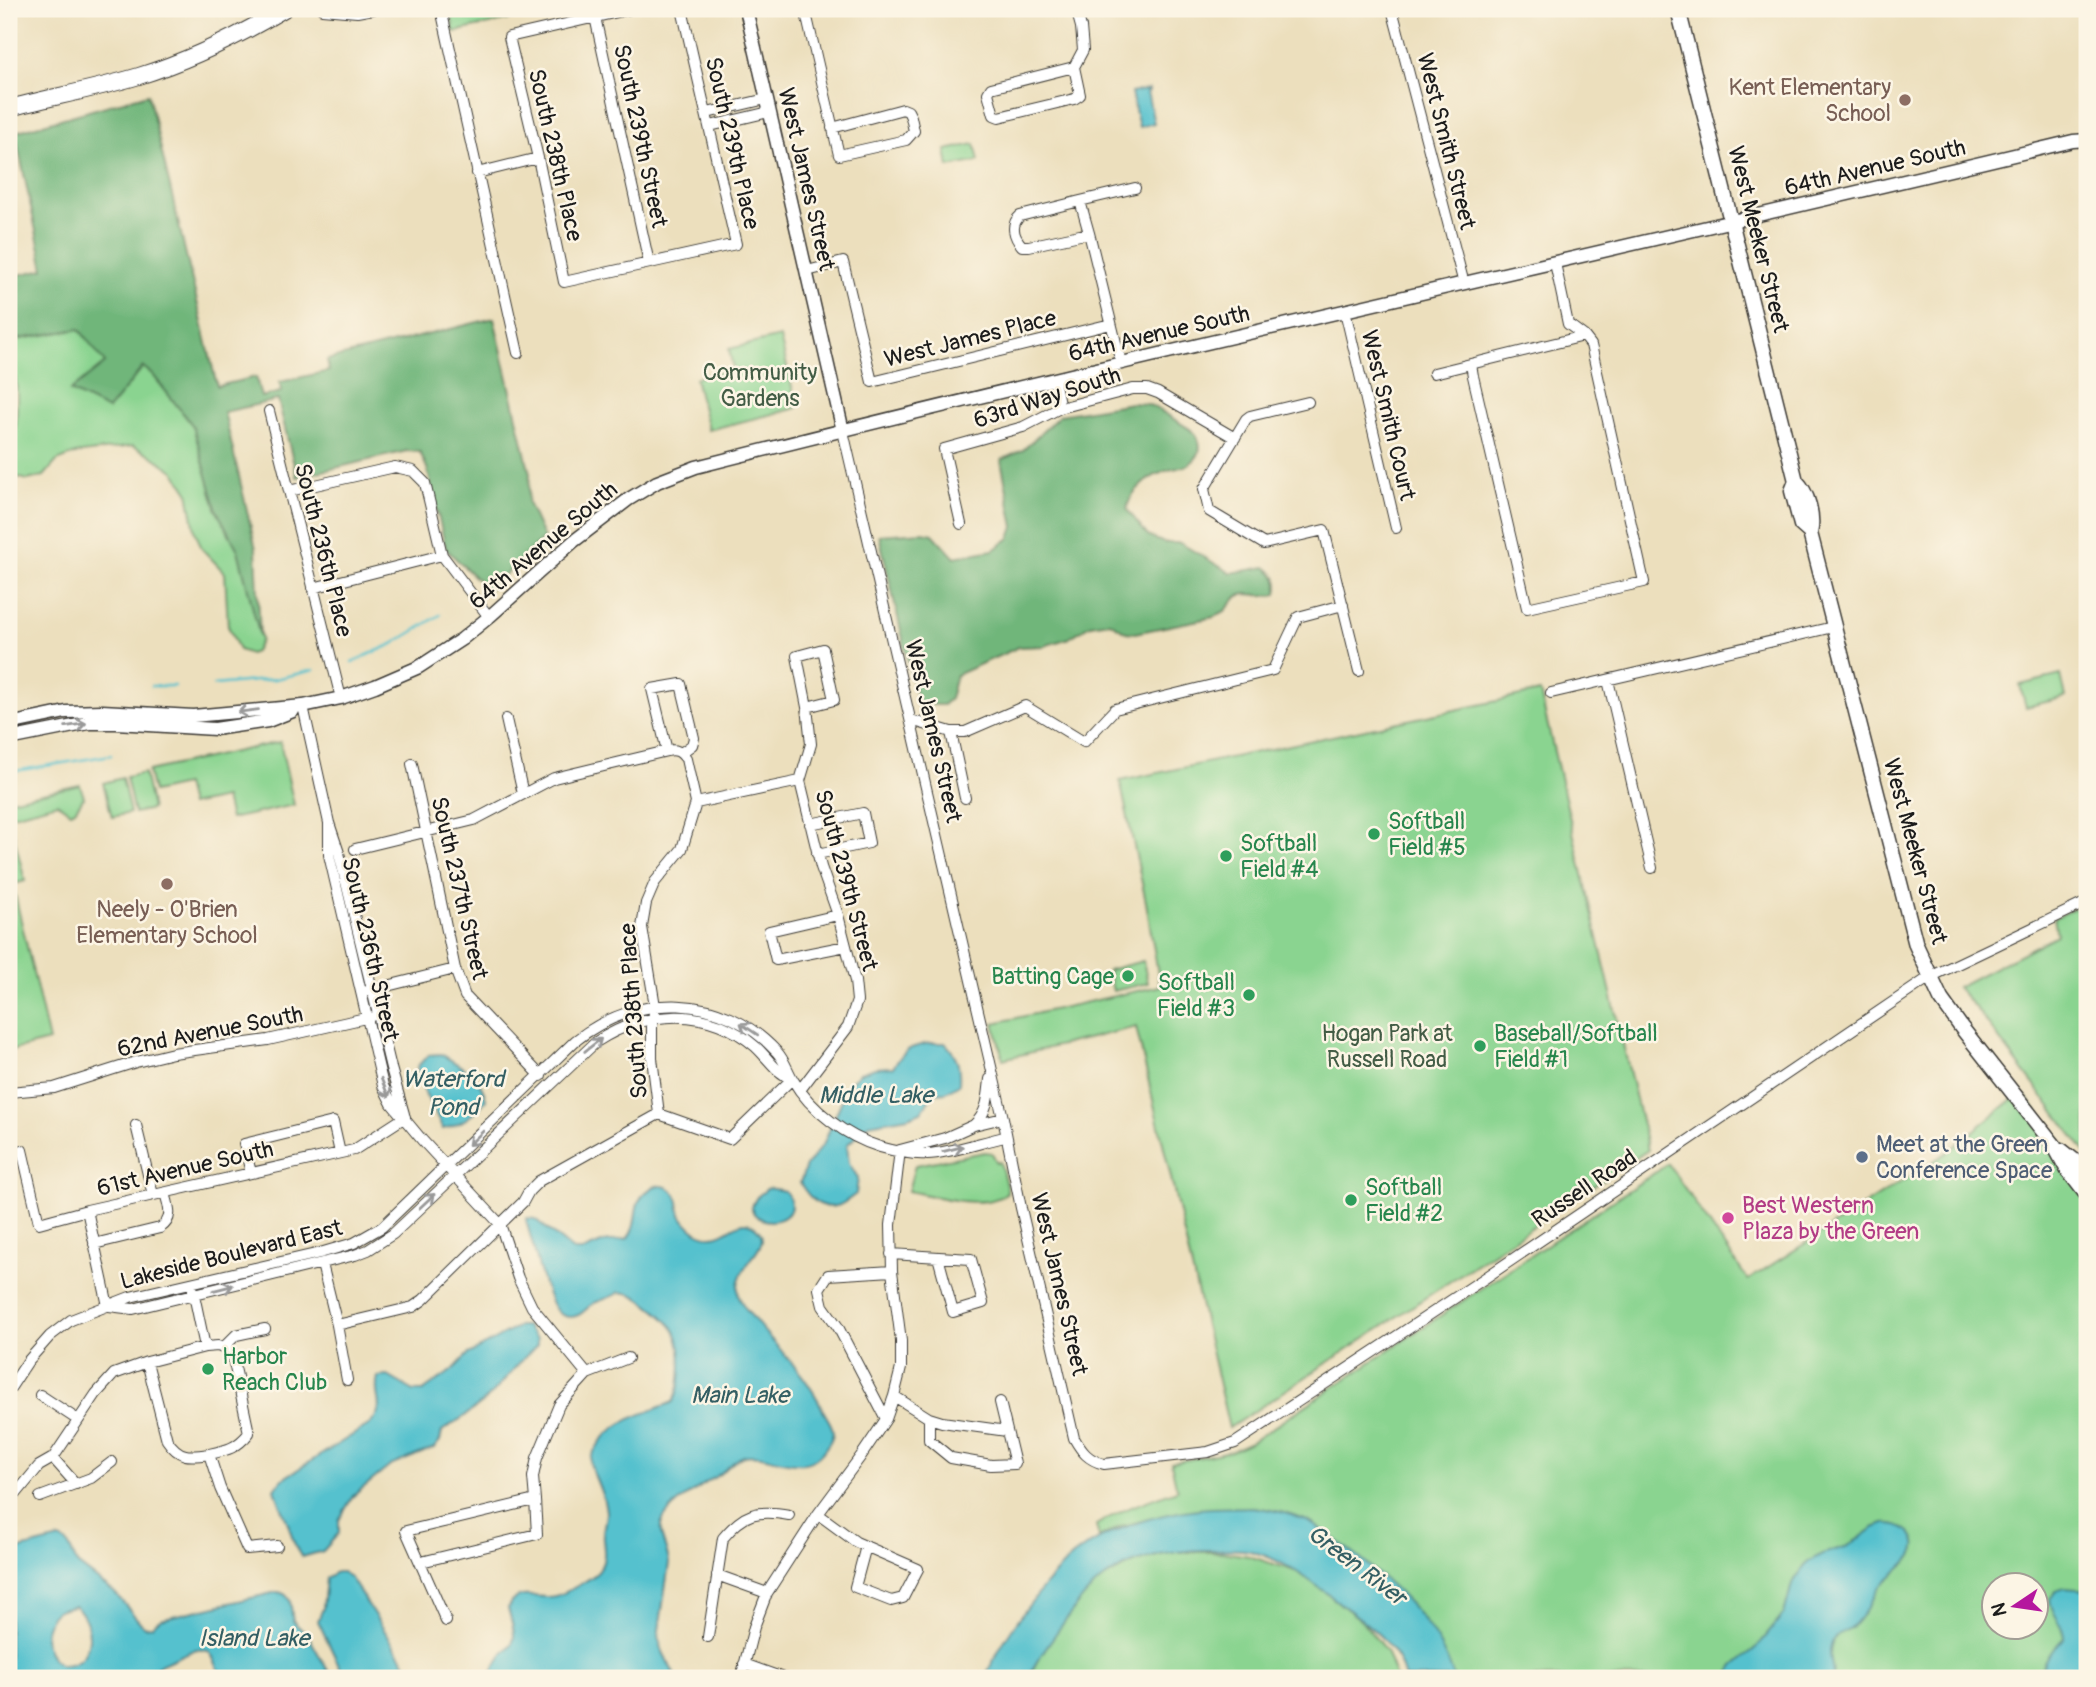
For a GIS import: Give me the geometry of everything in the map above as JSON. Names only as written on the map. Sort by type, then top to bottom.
[{"type":"main road","points":[[9,108],[163,68],[243,32],[284,9]]},
{"type":"main road","name":"West Meeker Street","points":[[1678,9],[1796,481],[1804,489],[1813,523],[1810,533],[1916,945],[1941,999],[2054,1145],[2067,1170],[2087,1195]]},
{"type":"main road","name":"West Meeker Street","points":[[2054,1145],[2076,1162],[2087,1177]]},
{"type":"street","points":[[321,9],[359,12],[373,9]]},
{"type":"street","points":[[441,9],[518,354]]},
{"type":"street","points":[[595,17],[631,9]]},
{"type":"street","name":"South 239th Place","points":[[649,263],[736,244],[682,9]]},
{"type":"street","name":"West James Street","points":[[746,9],[1003,1118],[1074,1438],[1090,1459]]},
{"type":"street","points":[[805,9],[832,128],[839,155],[906,140],[914,131],[911,117],[908,111],[903,109],[832,128]]},
{"type":"street","points":[[1074,67],[991,89],[988,93],[994,115],[999,117],[1074,99],[1080,94],[1074,67],[1083,50],[1076,9]]},
{"type":"street","name":"West Smith Street","points":[[1392,9],[1464,284]]},
{"type":"street","name":"South 238th Place","points":[[595,17],[509,37],[564,282],[649,263]]},
{"type":"street","name":"South 239th Street","points":[[595,17],[649,263]]},
{"type":"street","points":[[707,113],[766,99]]},
{"type":"street","points":[[710,126],[769,112]]},
{"type":"street","name":"64th Avenue South","points":[[9,724],[66,712],[102,711],[193,716],[303,706],[341,698],[375,687],[419,667],[462,639],[574,541],[629,499],[657,482],[696,467],[1345,310],[1732,223],[2073,141],[2087,140]]},
{"type":"street","points":[[477,173],[538,158]]},
{"type":"street","points":[[1089,233],[1022,246],[1016,239],[1015,220],[1020,216],[1135,188]]},
{"type":"street","points":[[1080,201],[1121,363]]},
{"type":"street","name":"West James Place","points":[[807,271],[843,262],[872,382],[1111,324]]},
{"type":"street","points":[[1471,364],[1527,608],[1644,582],[1591,345],[1568,324],[1555,263]]},
{"type":"street","name":"West Smith Court","points":[[1345,310],[1396,528]]},
{"type":"street","points":[[1434,373],[1584,336]]},
{"type":"street","points":[[1054,379],[1059,408]]},
{"type":"street","name":"63rd Way South","points":[[961,524],[944,449],[1023,427],[1059,408],[1133,389],[1147,389],[1235,438]]},
{"type":"street","points":[[1308,402],[1246,419],[1204,489],[1209,511],[1264,544],[1324,530],[1359,671]]},
{"type":"street","name":"South 236th Place","points":[[269,411],[341,698]]},
{"type":"street","points":[[289,491],[396,467],[413,471],[425,483],[442,555],[489,617]]},
{"type":"street","points":[[313,588],[442,555]]},
{"type":"street","points":[[911,720],[951,732],[965,732],[1025,706],[1084,742],[1115,709],[1273,670],[1298,617],[1343,604]]},
{"type":"street","points":[[1551,693],[1833,627]]},
{"type":"street","name":"South 239th Street","points":[[800,1090],[848,1027],[857,1001],[855,981],[838,915],[817,854],[800,781],[811,744],[797,656],[823,649],[834,700],[807,707]]},
{"type":"street","points":[[1608,680],[1652,867]]},
{"type":"street","points":[[355,849],[483,817],[554,778],[667,751],[675,750],[681,753],[692,745],[694,738],[681,684],[652,690],[667,751]]},
{"type":"street","name":"64th Avenue South","points":[[9,739],[89,723],[215,729],[268,721],[303,706]]},
{"type":"street","name":"South 236th Street","points":[[303,706],[329,823],[339,853],[367,991],[367,1018],[383,1086],[392,1104],[500,1224],[518,1278],[532,1307],[587,1374]]},
{"type":"street","points":[[506,719],[523,794]]},
{"type":"street","points":[[951,732],[965,798]]},
{"type":"street","name":"South 238th Place","points":[[659,1114],[652,1058],[655,1006],[642,927],[646,903],[655,882],[682,849],[696,803],[686,759],[681,753]]},
{"type":"street","name":"South 237th Street","points":[[412,764],[455,969],[465,996],[541,1076]]},
{"type":"street","points":[[696,803],[800,781]]},
{"type":"street","points":[[810,824],[863,813],[869,843],[817,854]]},
{"type":"street","name":"Russell Road","points":[[1090,1459],[1104,1464],[1208,1452],[1235,1443],[1485,1278],[1930,977],[2087,902]]},
{"type":"street","points":[[838,915],[769,931],[776,960],[846,946]]},
{"type":"street","points":[[367,991],[455,969]]},
{"type":"street","name":"South 236th Street","points":[[367,991],[378,1015],[405,1117]]},
{"type":"street","name":"Lakeside Boulevard East","points":[[9,1390],[28,1361],[50,1336],[71,1320],[130,1297],[320,1253],[366,1238],[382,1227],[575,1041],[599,1024],[626,1012],[655,1006],[680,1005],[706,1009],[738,1021],[778,1053],[789,1067],[792,1079],[800,1090],[830,1121],[844,1131],[880,1147],[930,1154],[1005,1136]]},
{"type":"street","name":"62nd Avenue South","points":[[9,1092],[54,1088],[148,1059],[268,1040],[378,1015]]},
{"type":"street","name":"Lakeside Boulevard East","points":[[108,1306],[133,1310],[355,1255],[383,1241],[596,1042],[624,1026],[654,1018],[690,1017],[725,1028],[756,1047],[781,1074],[792,1079]]},
{"type":"street","points":[[974,1125],[982,1117],[986,1107],[990,1068]]},
{"type":"street","points":[[337,1325],[413,1307],[424,1300],[523,1202],[539,1181],[659,1114],[730,1139],[792,1079]]},
{"type":"street","name":"61st Avenue South","points":[[22,1150],[39,1223],[340,1153],[363,1146],[405,1117]]},
{"type":"street","name":"Lakeside Boulevard East","points":[[900,1150],[1003,1118]]},
{"type":"street","points":[[251,1173],[244,1144],[333,1122],[340,1153]]},
{"type":"street","points":[[136,1125],[153,1195]]},
{"type":"street","points":[[741,1678],[754,1627],[767,1592],[818,1514],[886,1419],[894,1395],[901,1368],[901,1341],[892,1271],[891,1225],[900,1150]]},
{"type":"street","points":[[94,1244],[160,1228],[167,1223],[171,1213],[165,1192]]},
{"type":"street","points":[[86,1210],[108,1306]]},
{"type":"street","points":[[891,1254],[971,1259],[983,1303],[953,1312],[938,1257]]},
{"type":"street","points":[[322,1264],[347,1380]]},
{"type":"street","points":[[886,1419],[824,1306],[819,1289],[828,1275],[892,1271]]},
{"type":"street","points":[[191,1283],[205,1347]]},
{"type":"street","points":[[226,1349],[236,1335],[265,1329]]},
{"type":"street","points":[[9,1497],[16,1494],[39,1466],[53,1458],[96,1394],[114,1374],[147,1362],[205,1347],[226,1349],[233,1357],[249,1433],[239,1445],[224,1451],[194,1456],[183,1455],[174,1449],[167,1440],[147,1362]]},
{"type":"street","points":[[421,1562],[537,1534],[533,1477],[537,1458],[559,1405],[587,1374],[628,1358]]},
{"type":"street","points":[[40,1395],[78,1420]]},
{"type":"street","points":[[894,1395],[929,1418],[1007,1431]]},
{"type":"street","points":[[929,1418],[929,1440],[951,1458],[991,1465],[1015,1464],[1000,1402]]},
{"type":"street","points":[[209,1454],[220,1488],[247,1549],[277,1546]]},
{"type":"street","points":[[53,1458],[76,1483]]},
{"type":"street","points":[[40,1497],[90,1478],[113,1462]]},
{"type":"street","points":[[446,1620],[406,1531],[535,1500]]},
{"type":"street","points":[[708,1637],[723,1538],[744,1517],[756,1512],[771,1511],[789,1515]]},
{"type":"street","points":[[818,1514],[856,1542],[866,1546],[918,1569],[903,1598],[891,1601],[855,1587],[866,1546]]},
{"type":"street","points":[[717,1575],[767,1592]]},
{"type":"street","points":[[744,1664],[783,1678]]},
{"type":"green space","points":[[450,9],[519,9],[521,17],[454,32]]},
{"type":"green space","points":[[148,94],[217,386],[256,377],[261,397],[281,392],[280,382],[329,371],[327,360],[494,318],[530,474],[528,503],[544,538],[488,590],[446,549],[427,468],[420,452],[407,451],[297,477],[278,400],[224,412],[256,549],[260,637],[238,550],[217,511],[193,426],[153,375],[143,367],[108,410],[70,391],[105,363],[79,329],[13,340],[9,323],[9,277],[44,269],[15,132]]},
{"type":"green space","points":[[975,144],[979,161],[949,167],[946,150]]},
{"type":"green space","points":[[79,329],[106,363],[71,392],[143,366],[193,426],[217,511],[238,550],[261,640],[255,652],[250,654],[239,650],[228,626],[225,573],[202,549],[195,531],[188,492],[174,471],[133,446],[75,454],[57,461],[44,476],[28,480],[16,477],[12,467],[17,397],[14,370],[9,361],[9,341]]},
{"type":"green space","name":"Community Gardens","points":[[780,337],[797,408],[708,430],[695,378],[733,369],[729,349]]},
{"type":"green space","points":[[1131,403],[1152,406],[1190,429],[1198,439],[1200,449],[1195,460],[1189,464],[1162,472],[1142,484],[1132,496],[1127,509],[1148,536],[1164,543],[1180,543],[1231,573],[1266,567],[1276,578],[1277,594],[1238,596],[1225,611],[1214,617],[1135,633],[1126,632],[1110,622],[1090,625],[1069,638],[1044,646],[1019,647],[956,675],[950,699],[943,705],[918,705],[879,535],[923,532],[933,534],[954,557],[993,550],[1010,538],[1014,527],[1001,460],[1023,450],[1060,415]]},
{"type":"green space","points":[[2061,675],[2066,697],[2026,707],[2020,685]]},
{"type":"green space","name":"Hogan Park at Russell Road","points":[[1540,692],[1648,1150],[1229,1428],[1136,1027],[1003,1059],[994,1023],[1160,986],[1146,902],[1120,781]]},
{"type":"green space","points":[[280,742],[294,805],[230,819],[225,798],[190,805],[185,785],[153,792],[148,771]]},
{"type":"green space","points":[[144,773],[152,809],[134,813],[126,777]]},
{"type":"green space","points":[[122,778],[130,813],[112,817],[103,783]]},
{"type":"green space","points":[[80,785],[84,797],[71,812],[57,803],[9,816],[9,800]]},
{"type":"green space","points":[[9,816],[25,881],[14,884],[9,863]]},
{"type":"green space","points":[[9,869],[49,1041],[9,1051]]},
{"type":"green space","points":[[2087,902],[2087,1154],[1957,987],[2057,935],[2054,918]]},
{"type":"green space","name":"Batting Cage","points":[[1143,961],[1148,983],[1113,991],[1108,970]]},
{"type":"green space","points":[[2022,1092],[2087,1174],[2087,1678],[1450,1678],[1414,1614],[1167,1515],[1122,1526],[1099,1538],[1096,1525],[1146,1501],[1177,1490],[1171,1463],[1231,1451],[1251,1442],[1668,1164],[1748,1280],[1949,1151]]},
{"type":"green space","points":[[992,1153],[997,1163],[1000,1162],[1007,1192],[998,1198],[987,1201],[960,1201],[908,1191],[915,1165]]},
{"type":"green space","points":[[1175,1552],[1222,1552],[1249,1556],[1301,1573],[1361,1620],[1386,1651],[1396,1678],[1029,1678],[1043,1648],[1086,1592],[1103,1578],[1146,1557]]},
{"type":"water","points":[[1149,89],[1147,92],[1154,123],[1139,127],[1131,93]]},
{"type":"water","name":"Middle Lake","points":[[930,1043],[945,1043],[953,1052],[958,1067],[959,1084],[946,1092],[934,1093],[921,1112],[869,1124],[847,1145],[849,1163],[858,1178],[856,1194],[836,1206],[819,1204],[800,1183],[806,1166],[824,1143],[849,1083],[860,1073],[875,1068],[893,1067],[908,1050]]},
{"type":"water","name":"Waterford Pond","points":[[441,1054],[475,1078],[486,1100],[467,1118],[443,1129],[423,1089],[417,1067],[428,1055]]},
{"type":"water","name":"Main Lake","points":[[655,1186],[667,1187],[673,1191],[678,1198],[683,1218],[697,1232],[707,1236],[716,1235],[745,1223],[759,1231],[762,1238],[760,1246],[742,1272],[738,1294],[754,1319],[807,1382],[831,1423],[832,1437],[818,1457],[809,1462],[788,1462],[755,1455],[740,1457],[679,1502],[662,1522],[661,1532],[669,1563],[658,1637],[676,1678],[489,1678],[514,1639],[508,1608],[512,1601],[522,1596],[559,1595],[586,1581],[600,1569],[604,1558],[606,1512],[591,1466],[592,1456],[604,1438],[621,1424],[673,1402],[680,1376],[679,1344],[673,1328],[656,1310],[633,1295],[620,1292],[594,1303],[575,1317],[558,1312],[543,1281],[527,1218],[535,1219],[574,1251],[582,1251],[604,1242],[627,1239],[632,1232],[641,1198]]},
{"type":"water","points":[[768,1188],[785,1191],[790,1201],[790,1210],[779,1220],[762,1219],[755,1215],[751,1207],[757,1197]]},
{"type":"water","points":[[519,1326],[526,1326],[537,1339],[537,1346],[497,1389],[474,1410],[442,1431],[440,1441],[434,1448],[390,1466],[353,1496],[339,1520],[339,1533],[323,1551],[302,1557],[275,1489],[281,1480],[370,1424],[379,1406],[378,1377],[388,1376],[414,1391],[423,1391],[454,1369],[467,1355]]},
{"type":"water","name":"Green River","points":[[1252,1507],[1305,1520],[1332,1537],[1373,1570],[1402,1596],[1427,1626],[1447,1659],[1454,1678],[1405,1678],[1395,1655],[1380,1636],[1321,1589],[1289,1567],[1266,1556],[1230,1549],[1163,1554],[1121,1569],[1097,1584],[1082,1599],[1042,1653],[1028,1678],[985,1678],[1000,1647],[1026,1609],[1062,1566],[1086,1546],[1133,1524],[1182,1511]]},
{"type":"water","points":[[1884,1524],[1898,1525],[1907,1530],[1914,1540],[1915,1548],[1906,1563],[1879,1588],[1859,1620],[1833,1641],[1830,1650],[1833,1678],[1727,1678],[1734,1666],[1759,1645],[1784,1614],[1792,1584],[1808,1562],[1822,1554],[1848,1546]]},
{"type":"water","name":"Island Lake","points":[[59,1539],[65,1541],[77,1564],[115,1593],[144,1627],[152,1626],[160,1619],[282,1593],[289,1599],[293,1621],[309,1637],[332,1678],[223,1678],[208,1651],[196,1649],[162,1664],[142,1678],[9,1678],[9,1552]],"holes":[[[75,1606],[82,1613],[89,1632],[86,1651],[80,1659],[61,1665],[52,1657],[46,1646],[45,1634],[51,1616],[59,1610]]]},
{"type":"water","points":[[336,1572],[350,1577],[415,1678],[345,1678],[318,1621],[323,1608],[326,1578]]},
{"type":"water","points":[[2065,1588],[2087,1590],[2087,1678],[2041,1678],[2046,1659],[2064,1638],[2050,1599],[2056,1591]]},
{"type":"waterway","points":[[352,662],[393,644],[440,615]]},
{"type":"waterway","points":[[214,685],[275,679],[314,670]]},
{"type":"waterway","points":[[151,686],[175,686]]},
{"type":"waterway","points":[[9,772],[111,755]]},
{"type":"place","name":"Kent Elementary School","points":[[1905,100]]},
{"type":"place","name":"Softball Field #5","points":[[1374,834]]},
{"type":"place","name":"Softball Field #4","points":[[1226,856]]},
{"type":"place","name":"Neely - O'Brien Elementary School","points":[[167,884]]},
{"type":"place","name":"Batting Cage","points":[[1128,976]]},
{"type":"place","name":"Softball Field #3","points":[[1249,995]]},
{"type":"place","name":"Baseball/Softball Field #1","points":[[1480,1046]]},
{"type":"place","name":"Meet at the Green Conference Space","points":[[1862,1157]]},
{"type":"place","name":"Softball Field #2","points":[[1351,1200]]},
{"type":"place","name":"Best Western Plaza by the Green","points":[[1728,1218]]},
{"type":"place","name":"Harbor Reach Club","points":[[208,1369]]}]
